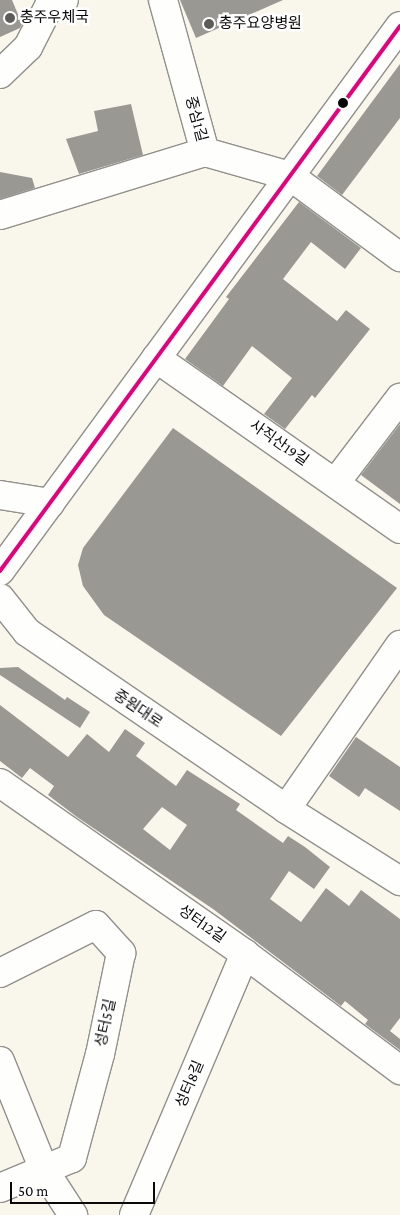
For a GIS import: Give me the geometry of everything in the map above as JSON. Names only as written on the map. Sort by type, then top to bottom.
[{"type":"street","points":[[0,74],[28,47],[49,6],[64,0]]},
{"type":"street","name":"중심1길","points":[[163,0],[205,152],[290,176]]},
{"type":"street","points":[[0,571],[400,26]]},
{"type":"street","points":[[0,216],[205,152]]},
{"type":"street","points":[[290,176],[400,257]]},
{"type":"street","name":"사직산19길","points":[[156,358],[336,482],[400,529]]},
{"type":"street","points":[[336,482],[400,398]]},
{"type":"street","points":[[0,495],[50,503]]},
{"type":"street","name":"중원대로","points":[[0,598],[27,632],[286,809],[400,881]]},
{"type":"street","points":[[286,809],[400,645]]},
{"type":"street","name":"성터12길","points":[[0,783],[245,954],[400,1070]]},
{"type":"street","name":"성터5길","points":[[0,973],[96,925],[121,953],[100,1054],[72,1158],[0,1188]]},
{"type":"street","name":"성터8길","points":[[134,1215],[245,954]]},
{"type":"street","points":[[0,1061],[44,1170],[73,1215]]},
{"type":"building","name":"충주우체국","points":[[0,0],[12,0],[22,24],[20,28],[0,37]]},
{"type":"building","name":"충주요양병원","points":[[180,0],[283,0],[196,38]]},
{"type":"building","points":[[400,64],[400,118],[342,195],[317,176]]},
{"type":"building","points":[[131,104],[143,155],[79,174],[66,139],[98,131],[94,111]]},
{"type":"building","points":[[0,172],[32,178],[35,188],[0,199]]},
{"type":"building","points":[[299,202],[361,248],[345,269],[311,242],[283,279],[337,321],[346,310],[370,329],[315,398],[312,395],[285,429],[264,414],[292,378],[252,346],[223,386],[185,359],[229,299],[226,297]]},
{"type":"building","points":[[400,424],[400,504],[361,475]]},
{"type":"building","points":[[173,428],[397,588],[281,736],[104,615],[83,586],[78,565],[83,548]]},
{"type":"building","points":[[18,667],[65,700],[67,697],[90,712],[80,728],[0,675],[0,668]]},
{"type":"building","points":[[0,705],[68,757],[87,734],[109,752],[125,729],[145,743],[136,756],[176,786],[187,770],[240,804],[236,810],[283,843],[288,836],[305,847],[330,867],[314,889],[289,871],[270,899],[301,922],[326,888],[349,906],[361,890],[400,919],[400,1018],[390,1031],[400,1039],[400,1050],[365,1024],[368,1020],[345,1001],[341,1006],[213,909],[77,817],[48,795],[54,786],[30,768],[22,778],[0,761]],"holes":[[[162,807],[187,825],[170,850],[143,829]]]},
{"type":"building","points":[[356,737],[400,767],[400,811],[365,788],[359,797],[329,776]]},
{"type":"transit line","points":[[0,571],[400,26]]},
{"type":"place","name":"충주우체국","points":[[10,18]]},
{"type":"place","name":"충주요양병원","points":[[209,24]]}]
